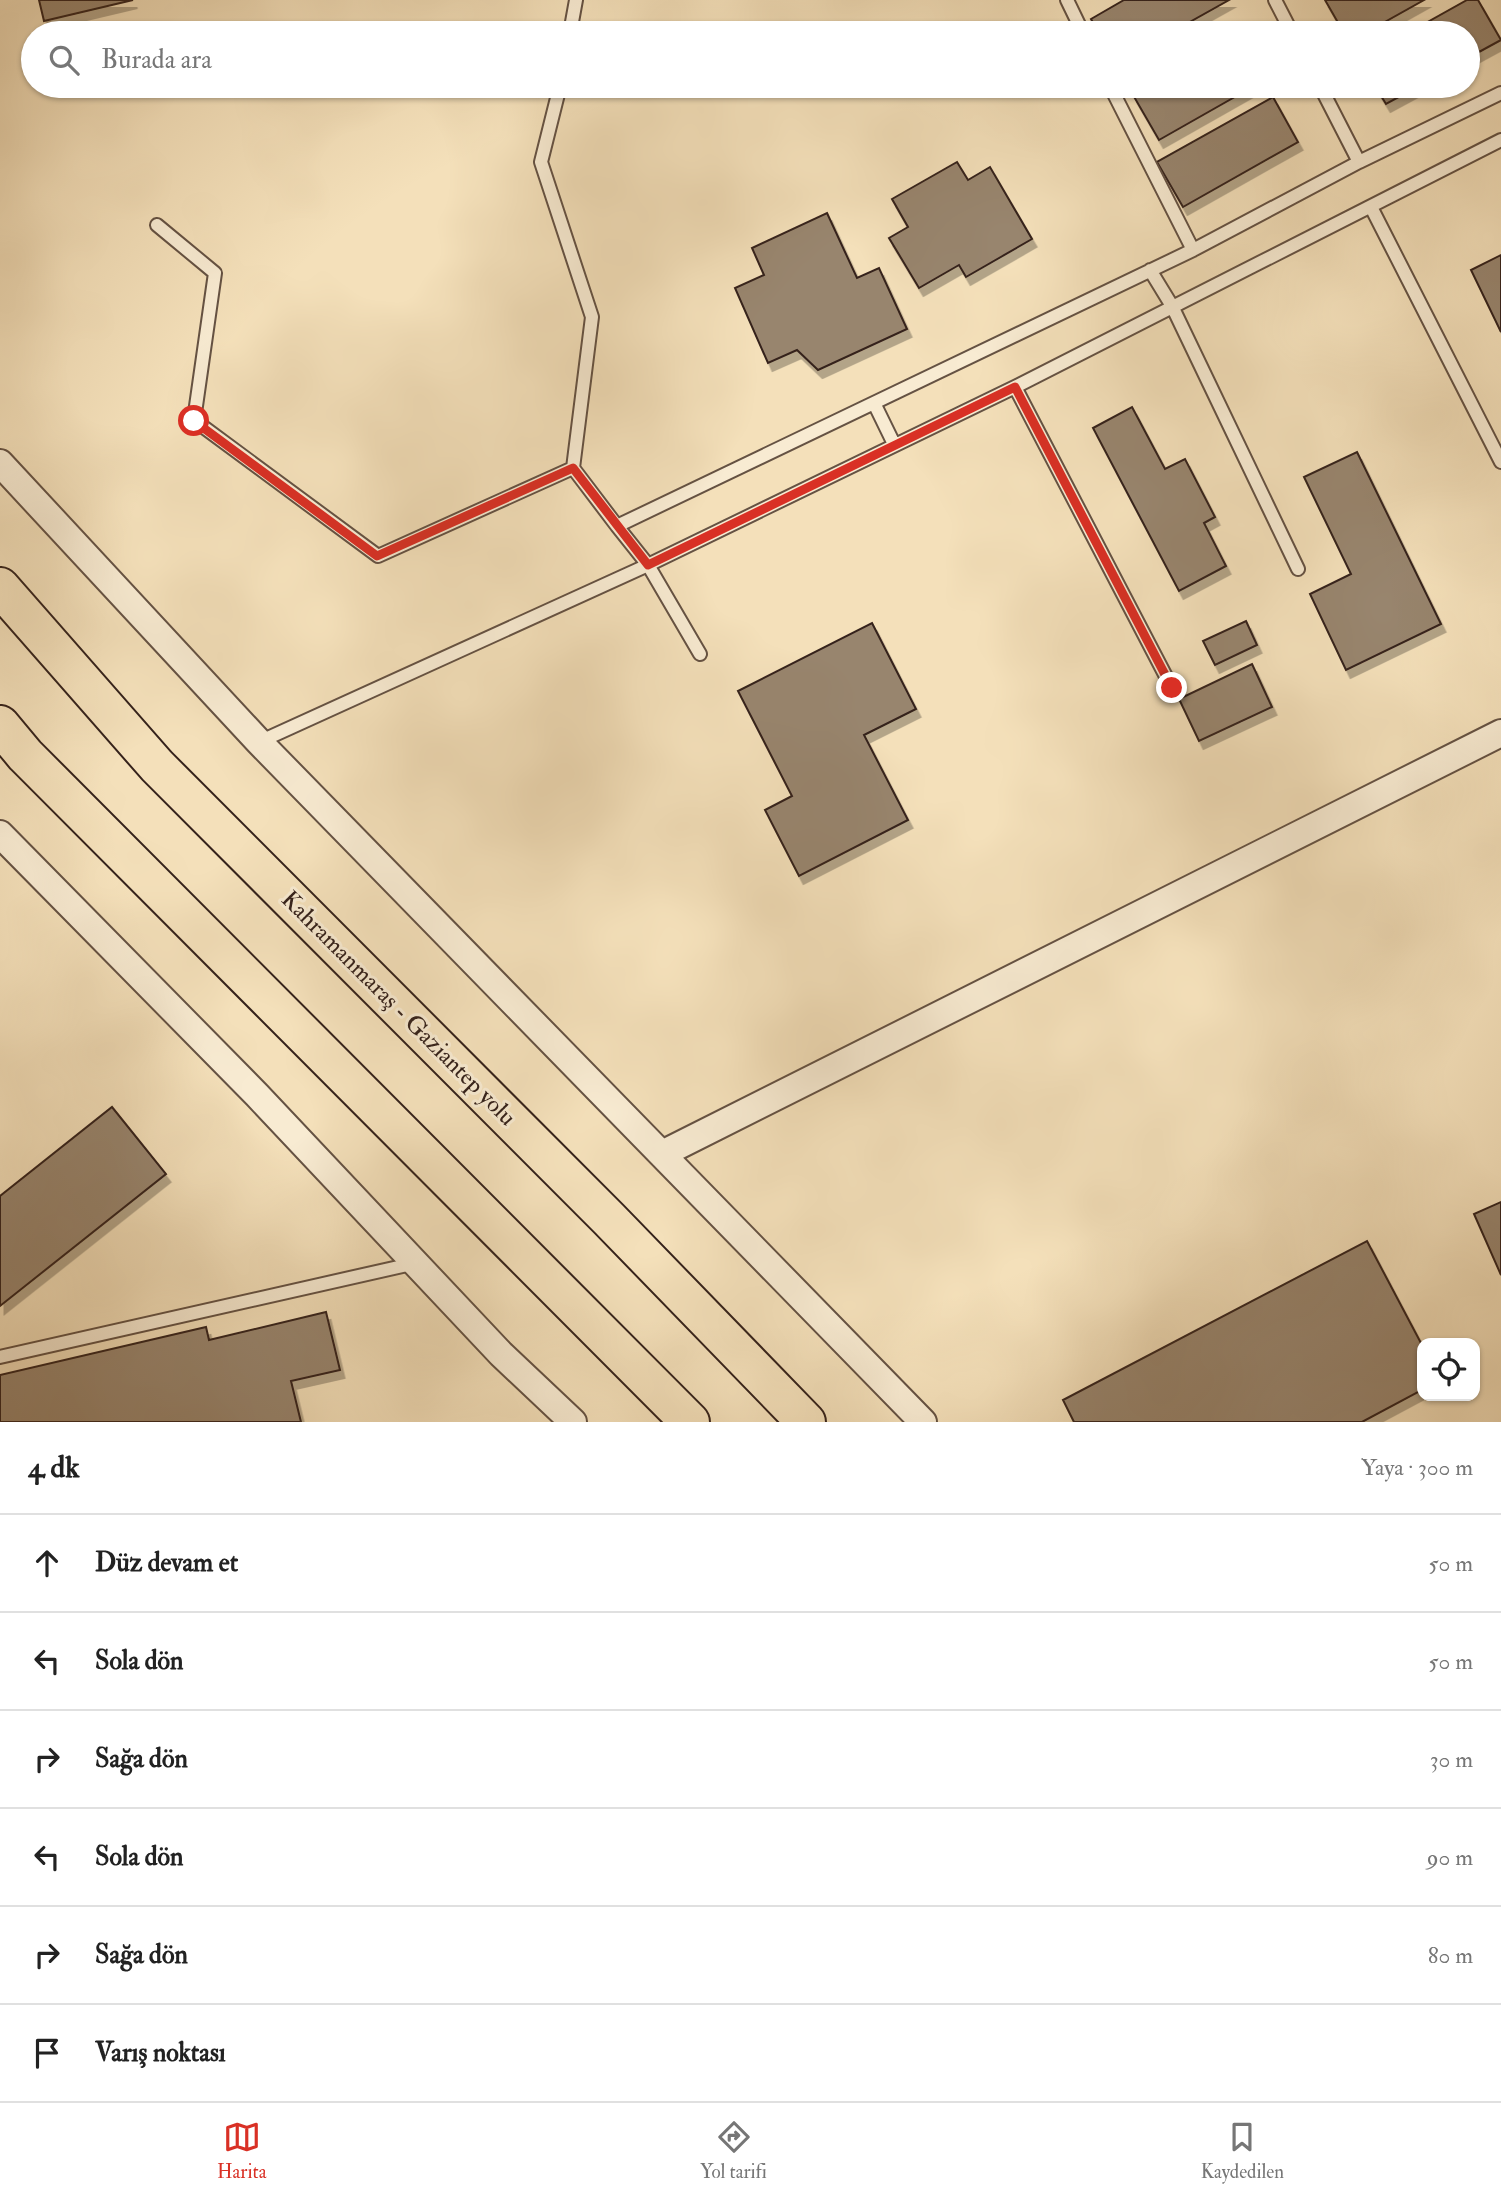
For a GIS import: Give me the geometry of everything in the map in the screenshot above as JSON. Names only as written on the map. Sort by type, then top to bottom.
[{"type":"highway","name":"Kahramanmaraş - Gaziantep yolu","points":[[0,587],[157,766],[601,1211],[806,1422]]},
{"type":"highway","points":[[0,725],[25,755],[690,1422]]},
{"type":"street","points":[[0,463],[259,741],[923,1422]]},
{"type":"street","points":[[662,1154],[1501,733]]},
{"type":"street","points":[[0,834],[257,1095],[501,1354],[573,1422]]},
{"type":"lane","points":[[572,21],[576,0]]},
{"type":"lane","points":[[1067,0],[1077,21]]},
{"type":"lane","points":[[1275,0],[1286,21]]},
{"type":"lane","points":[[617,526],[1193,250],[1359,162],[1501,93]]},
{"type":"lane","points":[[557,98],[541,162],[592,317],[573,468],[648,565],[700,654]]},
{"type":"lane","points":[[1116,98],[1193,250]]},
{"type":"lane","points":[[1326,98],[1359,162]]},
{"type":"lane","points":[[259,741],[648,565],[1015,387],[1501,140]]},
{"type":"lane","points":[[1371,207],[1501,462]]},
{"type":"lane","points":[[157,225],[215,273],[194,421],[377,556],[573,468]]},
{"type":"lane","points":[[1150,270],[1172,306],[1298,569]]},
{"type":"lane","points":[[1015,387],[1172,688]]},
{"type":"lane","points":[[874,403],[894,444]]},
{"type":"lane","points":[[0,1357],[416,1263]]},
{"type":"building","points":[[39,0],[133,0],[44,21]]},
{"type":"building","points":[[1124,0],[1229,0],[1191,21],[1091,19]]},
{"type":"building","points":[[1325,0],[1424,0],[1386,21],[1337,21]]},
{"type":"building","points":[[1467,0],[1478,0],[1501,40],[1480,51],[1480,21],[1429,21]]},
{"type":"building","points":[[1135,98],[1233,98],[1159,140]]},
{"type":"building","points":[[1271,98],[1298,142],[1183,207],[1157,162]]},
{"type":"building","points":[[1382,98],[1397,98],[1386,104]]},
{"type":"building","points":[[957,162],[968,180],[990,167],[1032,239],[966,277],[959,265],[919,288],[889,238],[908,227],[892,199]]},
{"type":"building","points":[[827,213],[857,278],[879,268],[907,329],[818,370],[797,350],[768,363],[735,288],[764,275],[752,248]]},
{"type":"building","points":[[1501,255],[1501,332],[1471,270]]},
{"type":"building","points":[[1132,407],[1165,469],[1185,459],[1215,517],[1204,523],[1226,566],[1179,591],[1093,428]]},
{"type":"building","points":[[1357,452],[1441,624],[1346,670],[1310,594],[1351,574],[1304,477]]},
{"type":"building","points":[[1246,621],[1257,645],[1215,665],[1203,641]]},
{"type":"building","points":[[872,623],[916,709],[864,735],[908,820],[799,876],[765,810],[792,796],[738,691]]},
{"type":"building","points":[[1252,664],[1272,707],[1199,741],[1179,699]]},
{"type":"building","points":[[112,1107],[166,1174],[0,1306],[0,1196]]},
{"type":"building","points":[[1501,1202],[1501,1275],[1474,1214]]},
{"type":"building","points":[[1367,1241],[1418,1338],[1417,1393],[1362,1422],[1074,1422],[1063,1400]]},
{"type":"building","points":[[326,1312],[340,1370],[291,1381],[301,1422],[0,1422],[0,1375],[206,1327],[209,1340]]},
{"type":"route","points":[[194,421],[377,556],[573,468],[648,565],[1015,387],[1172,688]]}]
